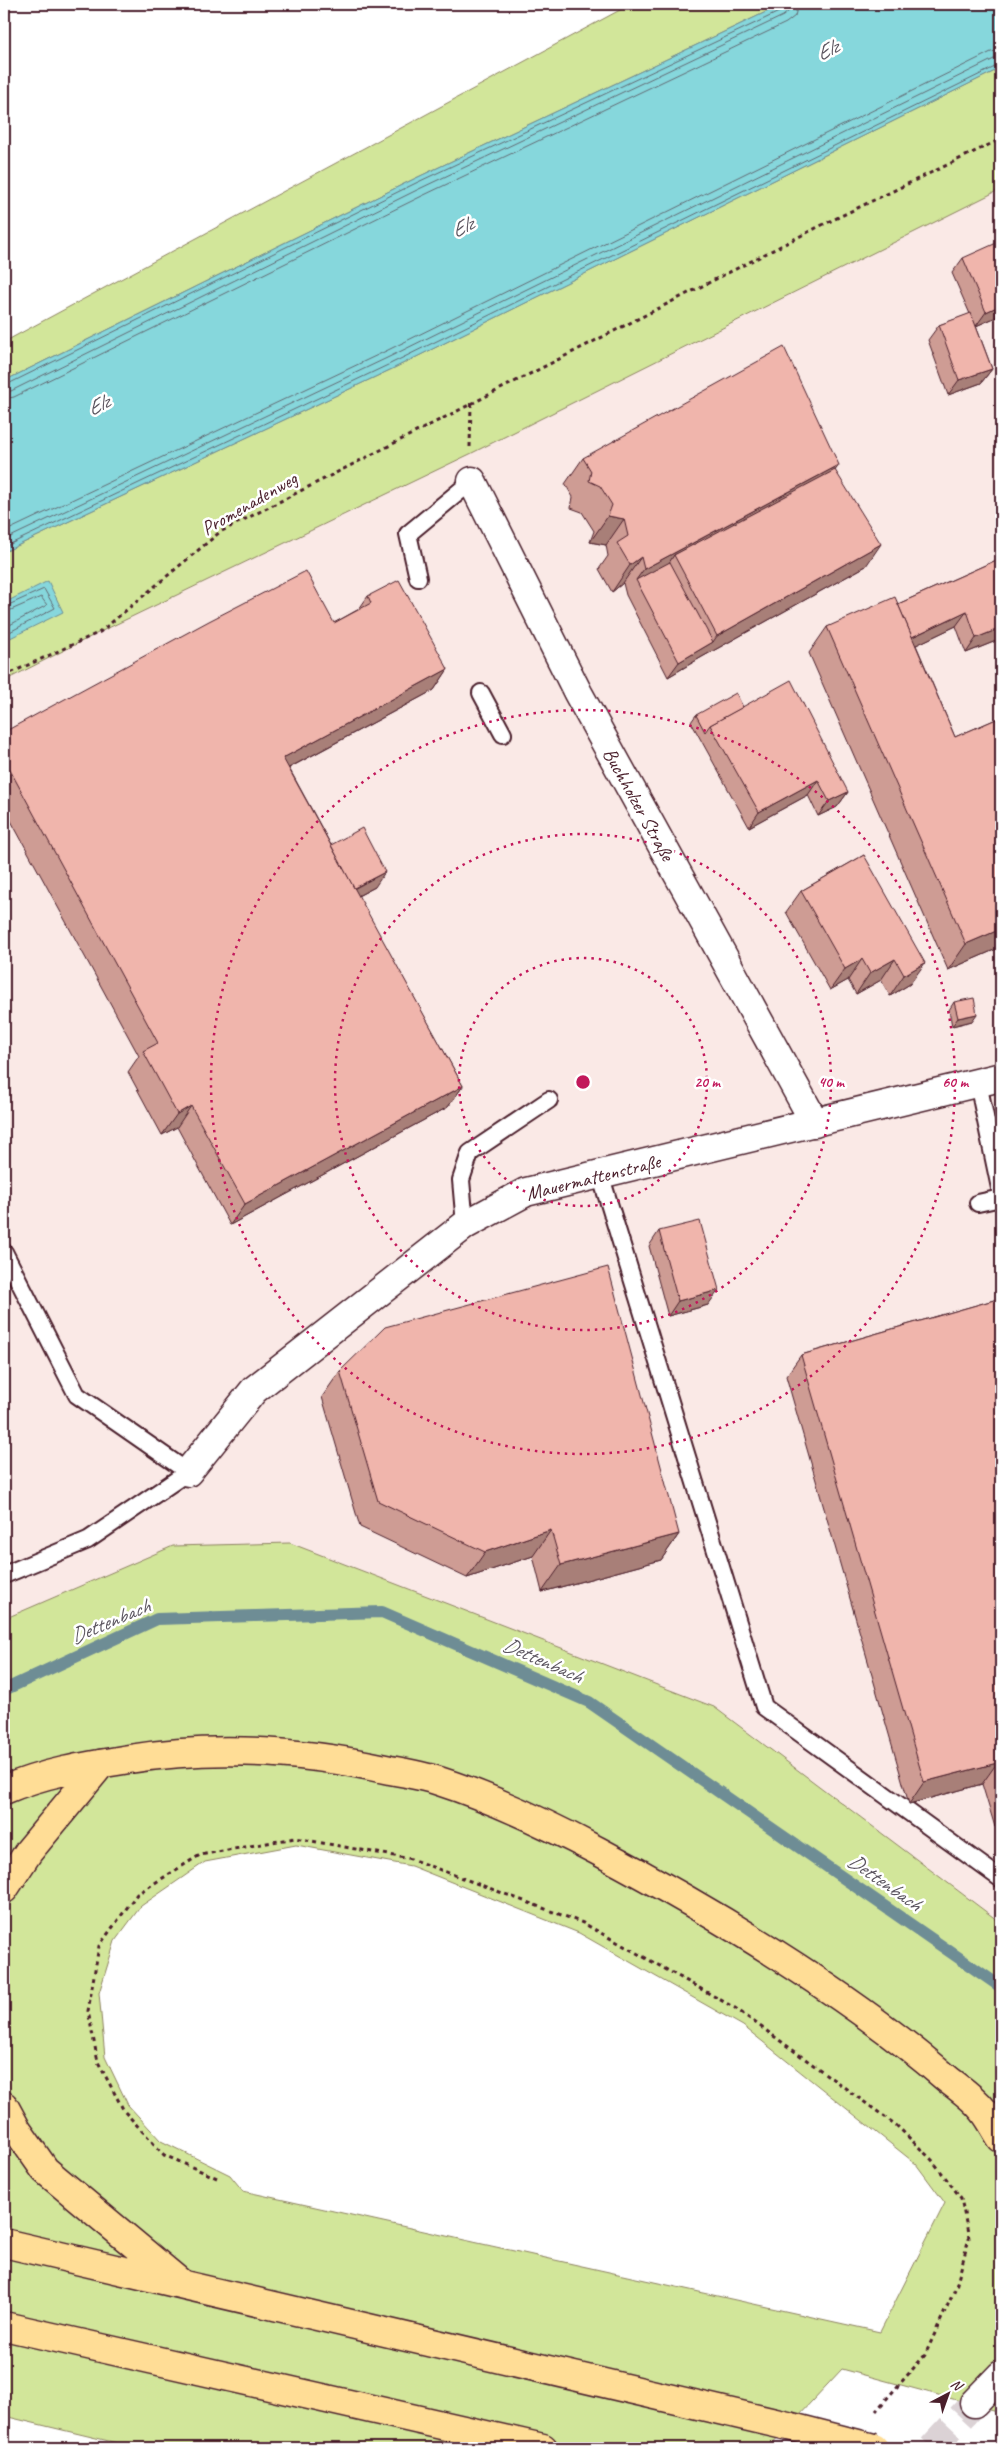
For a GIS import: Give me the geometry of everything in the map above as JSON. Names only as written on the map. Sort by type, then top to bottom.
[{"type":"highway","points":[[4,1790],[29,1779],[101,1764],[164,1754],[210,1751],[256,1752],[361,1763],[437,1780],[505,1805],[661,1884],[742,1932],[853,2004],[992,2111],[1001,2138]]},
{"type":"highway","points":[[4,1889],[29,1851],[101,1764]]},
{"type":"highway","points":[[4,2106],[17,2130],[45,2170],[181,2284]]},
{"type":"highway","points":[[4,2243],[788,2426],[874,2448]]},
{"type":"highway","points":[[4,2326],[543,2448]]},
{"type":"street","name":"Buchholzer Straße","points":[[472,481],[578,693],[815,1123]]},
{"type":"street","name":"Mauermattenstraße","points":[[188,1472],[254,1390],[466,1225],[526,1192],[989,1080]]},
{"type":"street","points":[[974,2403],[1001,2375]]},
{"type":"lane","points":[[418,578],[408,534],[472,481]]},
{"type":"lane","points":[[481,693],[503,734]]},
{"type":"lane","points":[[989,1080],[1001,1193]]},
{"type":"lane","points":[[466,1225],[461,1180],[470,1152],[549,1100]]},
{"type":"lane","points":[[600,1174],[764,1707],[1001,1879]]},
{"type":"lane","points":[[978,1203],[1001,1198]]},
{"type":"lane","points":[[4,1252],[77,1396],[188,1472],[88,1540],[4,1575]]},
{"type":"path","name":"Promenadenweg","points":[[4,676],[100,632],[220,532],[818,227],[1001,139]]},
{"type":"path","points":[[471,403],[472,481]]},
{"type":"path","points":[[217,2178],[164,2155],[124,2111],[98,2062],[88,2011],[99,1946],[137,1894],[200,1855],[295,1838],[411,1859],[583,1923],[735,2008],[896,2125],[932,2160],[961,2198],[969,2238],[956,2287],[925,2355],[875,2412]]},
{"type":"shaded area","points":[[1001,189],[1001,1923],[714,1707],[173,1546],[4,1619],[4,681],[100,632],[470,454]]},
{"type":"green space","points":[[631,4],[783,4],[414,179],[4,381],[4,342]]},
{"type":"green space","points":[[1001,68],[1001,189],[470,454],[100,632],[4,681],[4,552],[392,369]]},
{"type":"green space","points":[[290,1543],[714,1707],[1001,1923],[1001,2412],[842,2369],[768,2448],[138,2448],[4,2416],[4,1619],[173,1546]],"holes":[[[296,1845],[411,1866],[579,1933],[743,2026],[916,2164],[945,2203],[880,2332],[243,2191],[230,2175],[161,2141],[128,2105],[105,2057],[99,1993],[115,1941],[141,1906],[205,1862]]]},
{"type":"water","name":"Elz","points":[[783,4],[1001,4],[1001,68],[392,369],[4,552],[4,381],[414,179]]},
{"type":"water","points":[[48,581],[63,612],[4,641],[4,603]]},
{"type":"building","points":[[1001,241],[1001,305],[986,312],[963,258]]},
{"type":"building","points":[[971,313],[992,369],[959,380],[939,325]]},
{"type":"building","points":[[784,347],[839,465],[644,569],[641,557],[630,565],[617,543],[628,536],[624,519],[608,516],[612,505],[600,486],[589,481],[591,471],[583,458]]},
{"type":"building","points":[[835,470],[881,544],[717,636],[674,555]]},
{"type":"building","points":[[1001,558],[1001,628],[976,638],[967,611],[912,637],[898,604]]},
{"type":"building","points":[[670,562],[713,642],[679,662],[636,580]]},
{"type":"building","points":[[306,571],[334,623],[371,603],[368,596],[399,580],[448,669],[283,758],[463,1086],[245,1204],[191,1106],[177,1114],[143,1051],[158,1043],[4,759],[4,732],[209,621]]},
{"type":"building","points":[[895,597],[955,737],[1001,717],[1001,929],[966,944],[827,627]]},
{"type":"building","points":[[791,680],[848,792],[829,801],[818,780],[759,812],[710,725]]},
{"type":"building","points":[[736,693],[743,707],[710,725],[705,732],[696,715]]},
{"type":"building","points":[[362,828],[385,872],[354,888],[331,845]]},
{"type":"building","points":[[864,855],[925,963],[904,975],[895,959],[870,973],[862,959],[845,969],[801,891]]},
{"type":"building","points":[[974,998],[977,1014],[958,1018],[954,1002]]},
{"type":"building","points":[[700,1221],[719,1290],[678,1301],[659,1231]]},
{"type":"building","points":[[608,1267],[679,1534],[561,1565],[551,1530],[485,1552],[378,1501],[340,1371],[385,1327]]},
{"type":"building","points":[[1001,1298],[1001,1777],[997,1763],[924,1782],[801,1355]]},
{"type":"waterway","name":"Dettenbach","points":[[4,1690],[157,1619],[382,1612],[589,1702],[1001,1987]]},
{"type":"tunnel","points":[[932,2448],[974,2403]]}]
